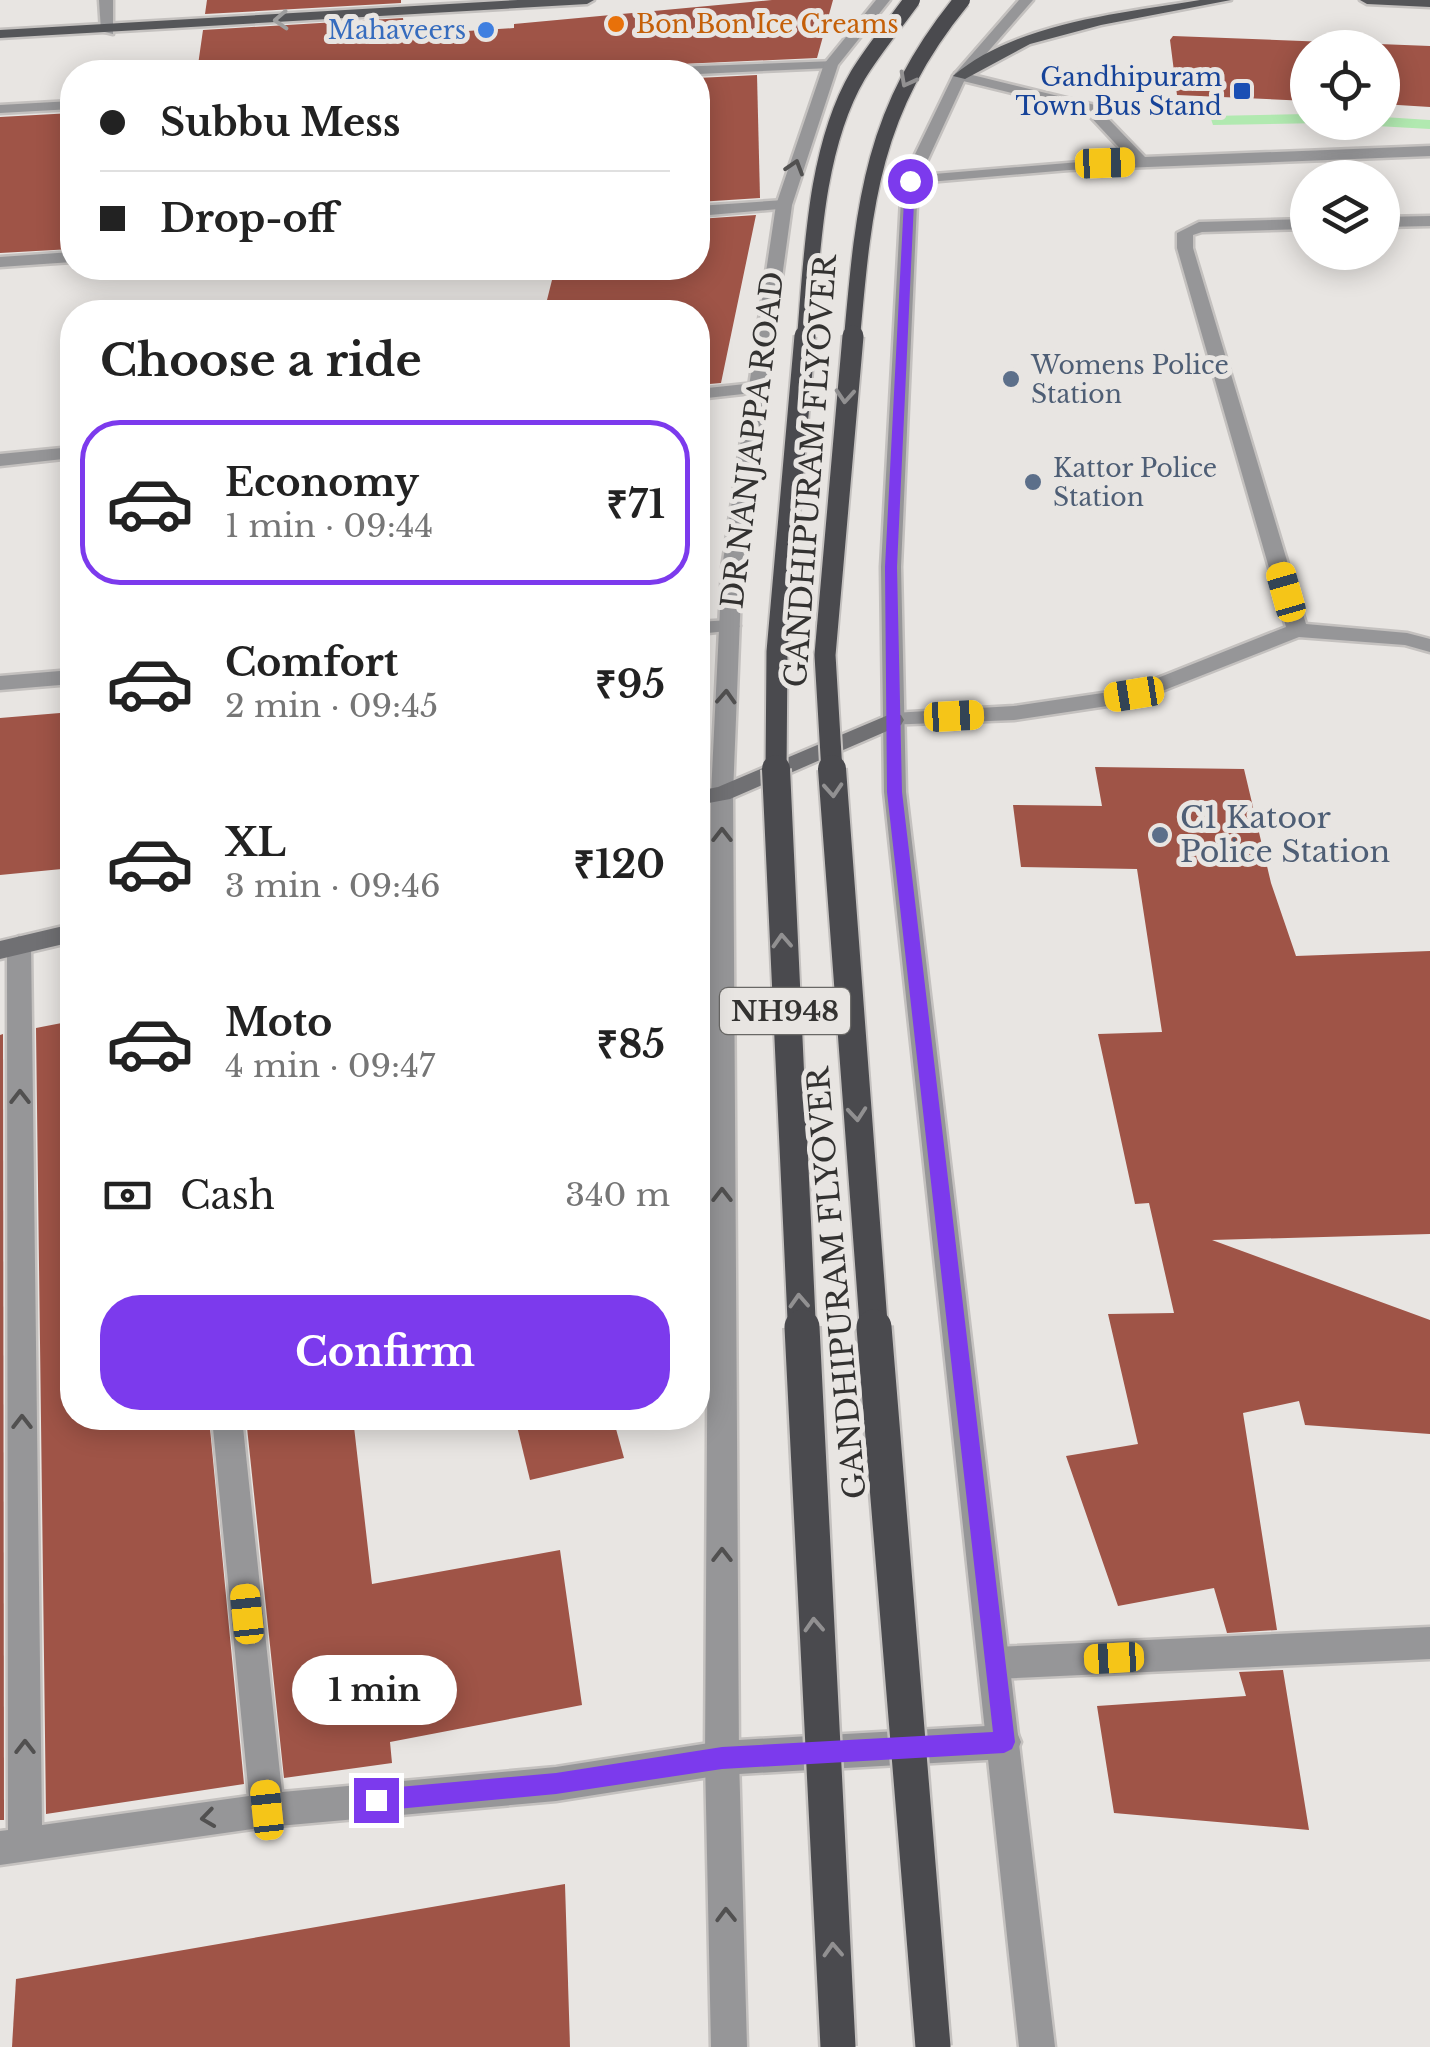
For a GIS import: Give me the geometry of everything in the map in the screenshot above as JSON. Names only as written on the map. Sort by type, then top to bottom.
[{"type":"highway","name":"GANDHIPURAM FLYOVER","points":[[838,2047],[778,849],[776,652],[813,242],[832,138],[856,76],[912,0]]},
{"type":"highway","name":"GANDHIPURAM FLYOVER","points":[[933,2047],[845,980],[825,655],[849,339],[863,214],[880,141],[902,88],[929,40],[962,0]]},
{"type":"main road","points":[[0,34],[108,31],[422,6],[588,0]]},
{"type":"main road","points":[[960,76],[1026,42],[1100,21],[1224,0]]},
{"type":"main road","points":[[1367,0],[1430,3]]},
{"type":"main road","points":[[710,796],[894,720]]},
{"type":"main road","points":[[10,947],[60,936]]},
{"type":"street","points":[[106,0],[108,31]]},
{"type":"street","name":"DR NANJAPPA ROAD","points":[[729,2047],[710,796],[730,626],[732,568],[784,204],[832,64],[884,0]]},
{"type":"street","points":[[1026,0],[960,76],[910,181],[892,550],[897,812],[1037,2047]]},
{"type":"street","points":[[710,69],[832,64]]},
{"type":"street","points":[[960,76],[1090,108],[1141,162]]},
{"type":"street","points":[[0,109],[60,106]]},
{"type":"street","points":[[910,181],[1069,164],[1430,151]]},
{"type":"street","points":[[710,210],[784,204]]},
{"type":"street","points":[[1400,222],[1430,221]]},
{"type":"street","points":[[1290,224],[1199,227],[1185,233],[1185,248],[1297,630]]},
{"type":"street","points":[[0,262],[60,258]]},
{"type":"street","points":[[710,393],[756,388]]},
{"type":"street","points":[[0,460],[60,454]]},
{"type":"street","points":[[710,627],[730,626]]},
{"type":"street","points":[[894,720],[1014,713],[1134,694],[1297,630],[1407,639],[1430,646]]},
{"type":"street","points":[[0,683],[60,678]]},
{"type":"street","points":[[10,947],[13,1846],[267,1810],[556,1784],[722,1758],[1004,1742]]},
{"type":"street","points":[[228,1430],[267,1810]]},
{"type":"street","points":[[995,1663],[1430,1643]]},
{"type":"green space","points":[[1290,114],[1290,124],[1213,125],[1210,116]]},
{"type":"green space","points":[[1400,118],[1430,120],[1430,129],[1400,127]]},
{"type":"building","points":[[207,0],[401,0],[401,3],[205,14]]},
{"type":"building","points":[[772,0],[833,0],[817,58],[710,63],[199,60],[203,30],[403,18],[405,35],[514,28],[514,24]]},
{"type":"building","points":[[1173,36],[1290,41],[1290,100],[1177,95],[1170,40]]},
{"type":"building","points":[[1400,45],[1430,46],[1430,107],[1400,105]]},
{"type":"building","points":[[757,75],[760,198],[710,201],[710,77]]},
{"type":"building","points":[[60,114],[60,250],[0,253],[0,117]]},
{"type":"building","points":[[756,215],[721,383],[710,384],[710,300],[547,300],[552,280],[710,280],[710,218]]},
{"type":"building","points":[[60,713],[60,869],[0,875],[0,718]]},
{"type":"building","points":[[1095,767],[1244,769],[1271,883],[1296,956],[1430,951],[1430,1234],[1212,1240],[1430,1320],[1430,1434],[1305,1425],[1299,1401],[1243,1413],[1277,1630],[1227,1633],[1214,1588],[1118,1606],[1066,1456],[1138,1444],[1108,1314],[1174,1313],[1149,1203],[1135,1204],[1098,1034],[1162,1032],[1137,869],[1021,867],[1013,805],[1102,806]]},
{"type":"building","points":[[60,1023],[60,1430],[210,1430],[244,1784],[46,1814],[36,1028]]},
{"type":"building","points":[[3,1034],[4,1820],[0,1820],[0,1035]]},
{"type":"building","points":[[247,1430],[354,1430],[372,1584],[560,1550],[582,1705],[390,1742],[392,1763],[284,1778]]},
{"type":"building","points":[[518,1430],[616,1430],[624,1458],[530,1480]]},
{"type":"building","points":[[1283,1670],[1309,1830],[1114,1813],[1097,1706],[1246,1696],[1239,1672]]},
{"type":"building","points":[[565,1884],[570,2047],[12,2047],[16,1979]]},
{"type":"place","name":"Bon Bon Ice Creams","points":[[616,24]]},
{"type":"place","name":"Mahaveers","points":[[486,30]]},
{"type":"place","name":"Gandhipuram Town Bus Stand","points":[[1242,91]]},
{"type":"place","name":"Womens Police Station","points":[[1011,379]]},
{"type":"place","name":"Kattor Police Station","points":[[1033,482]]},
{"type":"place","name":"C1 Katoor Police Station","points":[[1160,835]]},
{"type":"route","points":[[376,1800],[556,1784],[722,1758],[1004,1742],[895,792],[891,567],[910,181]]}]
